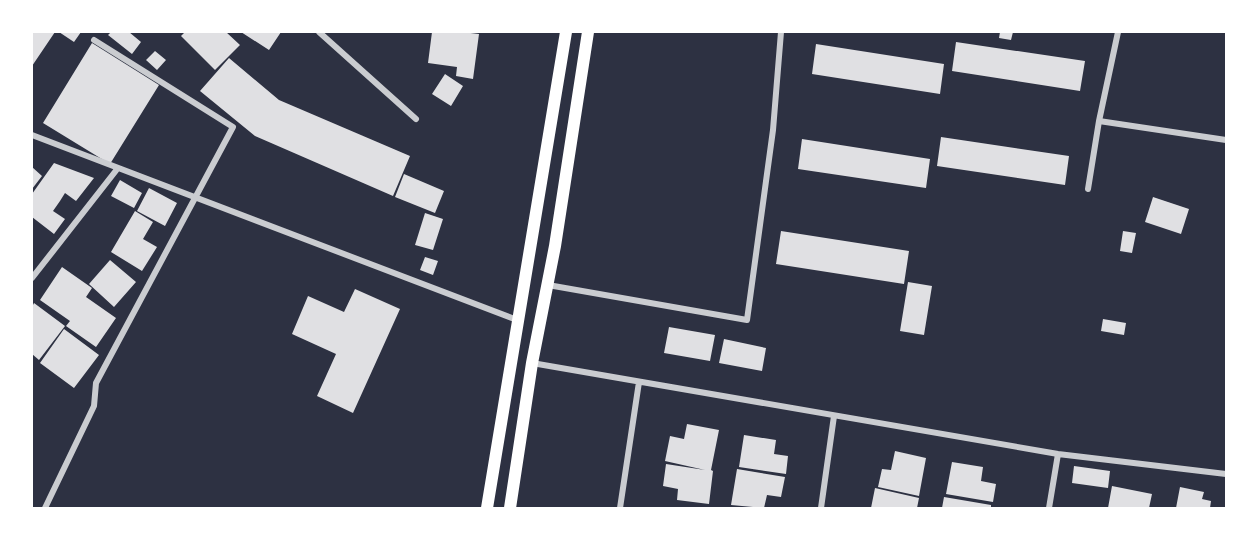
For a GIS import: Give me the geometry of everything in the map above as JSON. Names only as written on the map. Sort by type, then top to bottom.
[{"type":"main road","points":[[487,508],[566,32]]},
{"type":"main road","points":[[510,508],[588,32]]},
{"type":"street","points":[[318,32],[416,119]]},
{"type":"street","points":[[548,285],[747,320],[773,130],[781,32]]},
{"type":"street","points":[[1088,189],[1099,121],[1118,32]]},
{"type":"street","points":[[45,508],[94,406],[96,383],[232,127],[94,40]]},
{"type":"street","points":[[1099,121],[1227,140]]},
{"type":"street","points":[[32,135],[517,320]]},
{"type":"street","points":[[32,278],[118,168]]},
{"type":"street","points":[[532,363],[1058,454],[1227,474]]},
{"type":"street","points":[[620,508],[639,382]]},
{"type":"street","points":[[821,508],[834,416]]},
{"type":"street","points":[[1048,508],[1058,454]]},
{"type":"building","points":[[32,32],[55,32],[32,66]]},
{"type":"building","points":[[59,32],[81,32],[74,42]]},
{"type":"building","points":[[111,32],[129,32],[141,42],[132,54],[108,35]]},
{"type":"building","points":[[185,32],[226,32],[240,45],[215,70],[181,36]]},
{"type":"building","points":[[241,32],[281,32],[269,50]]},
{"type":"building","points":[[432,32],[479,34],[473,79],[456,76],[457,67],[428,63]]},
{"type":"building","points":[[1000,32],[1013,32],[1011,40],[999,38]]},
{"type":"building","points":[[956,42],[1085,61],[1080,91],[952,71]]},
{"type":"building","points":[[92,43],[159,85],[110,164],[43,123]]},
{"type":"building","points":[[816,44],[944,64],[940,94],[812,74]]},
{"type":"building","points":[[155,51],[166,60],[157,70],[146,60]]},
{"type":"building","points":[[229,58],[279,100],[410,156],[393,196],[255,136],[200,91]]},
{"type":"building","points":[[445,74],[463,86],[451,106],[432,94]]},
{"type":"building","points":[[941,137],[1069,156],[1065,185],[937,166]]},
{"type":"building","points":[[802,139],[930,159],[926,188],[798,169]]},
{"type":"building","points":[[54,163],[94,178],[76,201],[65,193],[53,211],[65,219],[54,234],[32,217],[32,194]]},
{"type":"building","points":[[32,167],[42,176],[32,189]]},
{"type":"building","points":[[404,174],[444,191],[435,213],[395,197]]},
{"type":"building","points":[[120,180],[142,193],[134,208],[111,196]]},
{"type":"building","points":[[149,188],[177,203],[165,226],[137,211]]},
{"type":"building","points":[[1153,197],[1189,209],[1181,234],[1145,222]]},
{"type":"building","points":[[135,211],[153,222],[143,239],[157,247],[142,271],[111,252]]},
{"type":"building","points":[[425,213],[443,219],[433,250],[415,245]]},
{"type":"building","points":[[781,231],[909,251],[904,284],[776,264]]},
{"type":"building","points":[[1123,231],[1136,233],[1132,253],[1120,251]]},
{"type":"building","points":[[425,257],[438,261],[433,275],[420,270]]},
{"type":"building","points":[[110,260],[136,282],[114,307],[89,284]]},
{"type":"building","points":[[62,267],[92,288],[86,297],[116,318],[96,347],[66,326],[70,321],[40,300]]},
{"type":"building","points":[[908,282],[932,286],[924,335],[900,331]]},
{"type":"building","points":[[355,289],[400,309],[353,413],[317,396],[336,354],[292,334],[308,296],[344,312]]},
{"type":"building","points":[[34,303],[65,326],[39,360],[32,354],[32,307]]},
{"type":"building","points":[[1103,319],[1126,323],[1124,335],[1101,331]]},
{"type":"building","points":[[669,327],[715,335],[710,361],[664,353]]},
{"type":"building","points":[[64,329],[99,355],[74,388],[40,363]]},
{"type":"building","points":[[724,339],[766,348],[762,371],[719,363]]},
{"type":"building","points":[[687,424],[719,430],[711,470],[713,471],[709,504],[677,500],[678,489],[663,486],[666,464],[705,470],[665,461],[670,436],[684,439]]},
{"type":"building","points":[[744,435],[776,440],[774,454],[788,456],[786,474],[739,467]]},
{"type":"building","points":[[895,451],[926,458],[919,496],[878,487],[882,469],[891,470]]},
{"type":"building","points":[[952,462],[983,467],[981,481],[996,484],[993,502],[946,494]]},
{"type":"building","points":[[1074,466],[1110,471],[1108,488],[1072,483]]},
{"type":"building","points":[[737,469],[785,477],[781,497],[767,495],[764,508],[731,505]]},
{"type":"building","points":[[1112,486],[1152,494],[1149,508],[1108,508]]},
{"type":"building","points":[[1180,487],[1204,492],[1202,499],[1211,501],[1210,508],[1176,508]]},
{"type":"building","points":[[875,488],[919,498],[917,508],[871,508]]},
{"type":"building","points":[[944,497],[991,505],[991,508],[942,508]]}]
